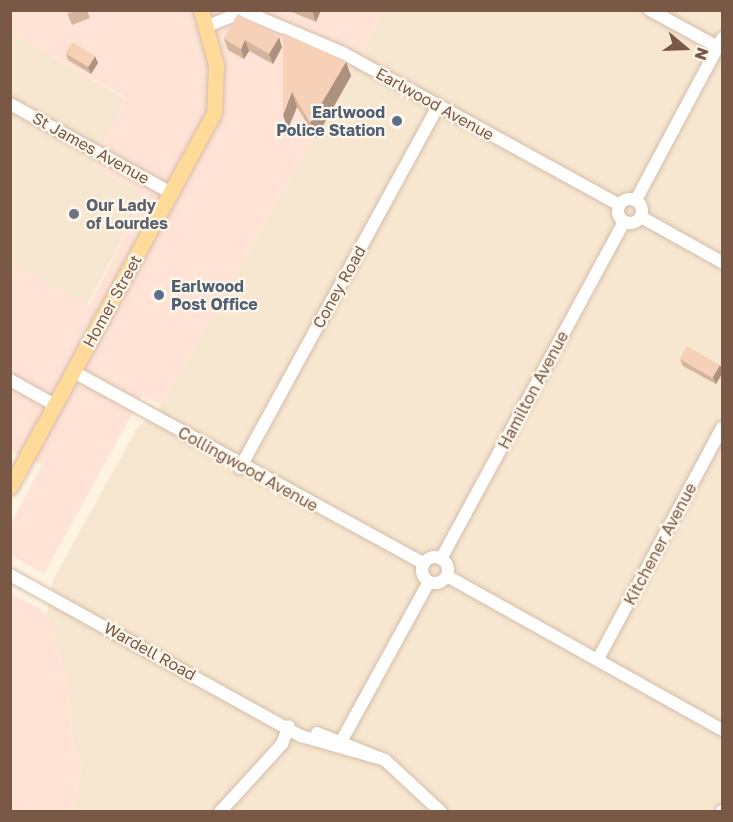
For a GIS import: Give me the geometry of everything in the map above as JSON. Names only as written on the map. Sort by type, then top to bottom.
[{"type":"main road","name":"Homer Street","points":[[10,487],[171,193],[218,99],[207,27],[201,10]]},
{"type":"street","points":[[650,10],[720,43],[636,200],[641,217],[723,262]]},
{"type":"street","points":[[207,27],[247,11]]},
{"type":"street","name":"Earlwood Avenue","points":[[247,11],[330,46],[619,205]]},
{"type":"street","name":"St James Avenue","points":[[10,104],[171,193]]},
{"type":"street","name":"Coney Road","points":[[240,468],[438,106]]},
{"type":"street","points":[[636,200],[619,205],[624,222],[641,217]]},
{"type":"street","name":"Hamilton Avenue","points":[[441,559],[624,222]]},
{"type":"street","name":"Collingwood Avenue","points":[[74,372],[240,468],[423,563]]},
{"type":"street","points":[[10,380],[55,405]]},
{"type":"street","name":"Kitchener Avenue","points":[[598,659],[723,428]]},
{"type":"street","points":[[429,582],[423,563],[441,559],[447,576],[717,722],[723,730]]},
{"type":"street","name":"Wardell Road","points":[[10,575],[289,726],[302,736],[385,760]]},
{"type":"street","points":[[342,740],[429,582],[447,576]]},
{"type":"street","points":[[220,812],[282,744],[289,726]]},
{"type":"street","name":"Wardell Road","points":[[289,726],[342,740],[385,760],[441,812]]},
{"type":"shaded area","points":[[11,11],[385,11],[162,405],[142,396],[44,574],[11,556],[11,524],[42,465],[11,451],[11,278],[17,267],[89,306],[142,201],[139,191],[93,166],[124,97],[11,32]]},
{"type":"shaded area","points":[[385,11],[722,11],[722,811],[78,811],[75,798],[83,764],[73,744],[69,688],[47,613],[53,580],[137,428],[162,405]]},
{"type":"shaded area","points":[[11,32],[124,98],[93,166],[139,191],[142,201],[11,450]]},
{"type":"shaded area","points":[[11,593],[47,613],[69,688],[73,744],[83,764],[75,798],[78,811],[11,811]]},
{"type":"building","points":[[238,14],[279,37],[269,54],[245,40],[241,49],[224,39]]},
{"type":"building","points":[[283,33],[346,62],[310,123],[292,92],[283,115]]},
{"type":"building","points":[[72,42],[95,56],[88,67],[65,53]]},
{"type":"building","points":[[687,346],[720,365],[712,378],[680,359]]},
{"type":"place","name":"Earlwood Police Station","points":[[397,121]]},
{"type":"place","name":"Our Lady of Lourdes","points":[[74,214]]},
{"type":"place","name":"Earlwood Post Office","points":[[159,295]]}]
